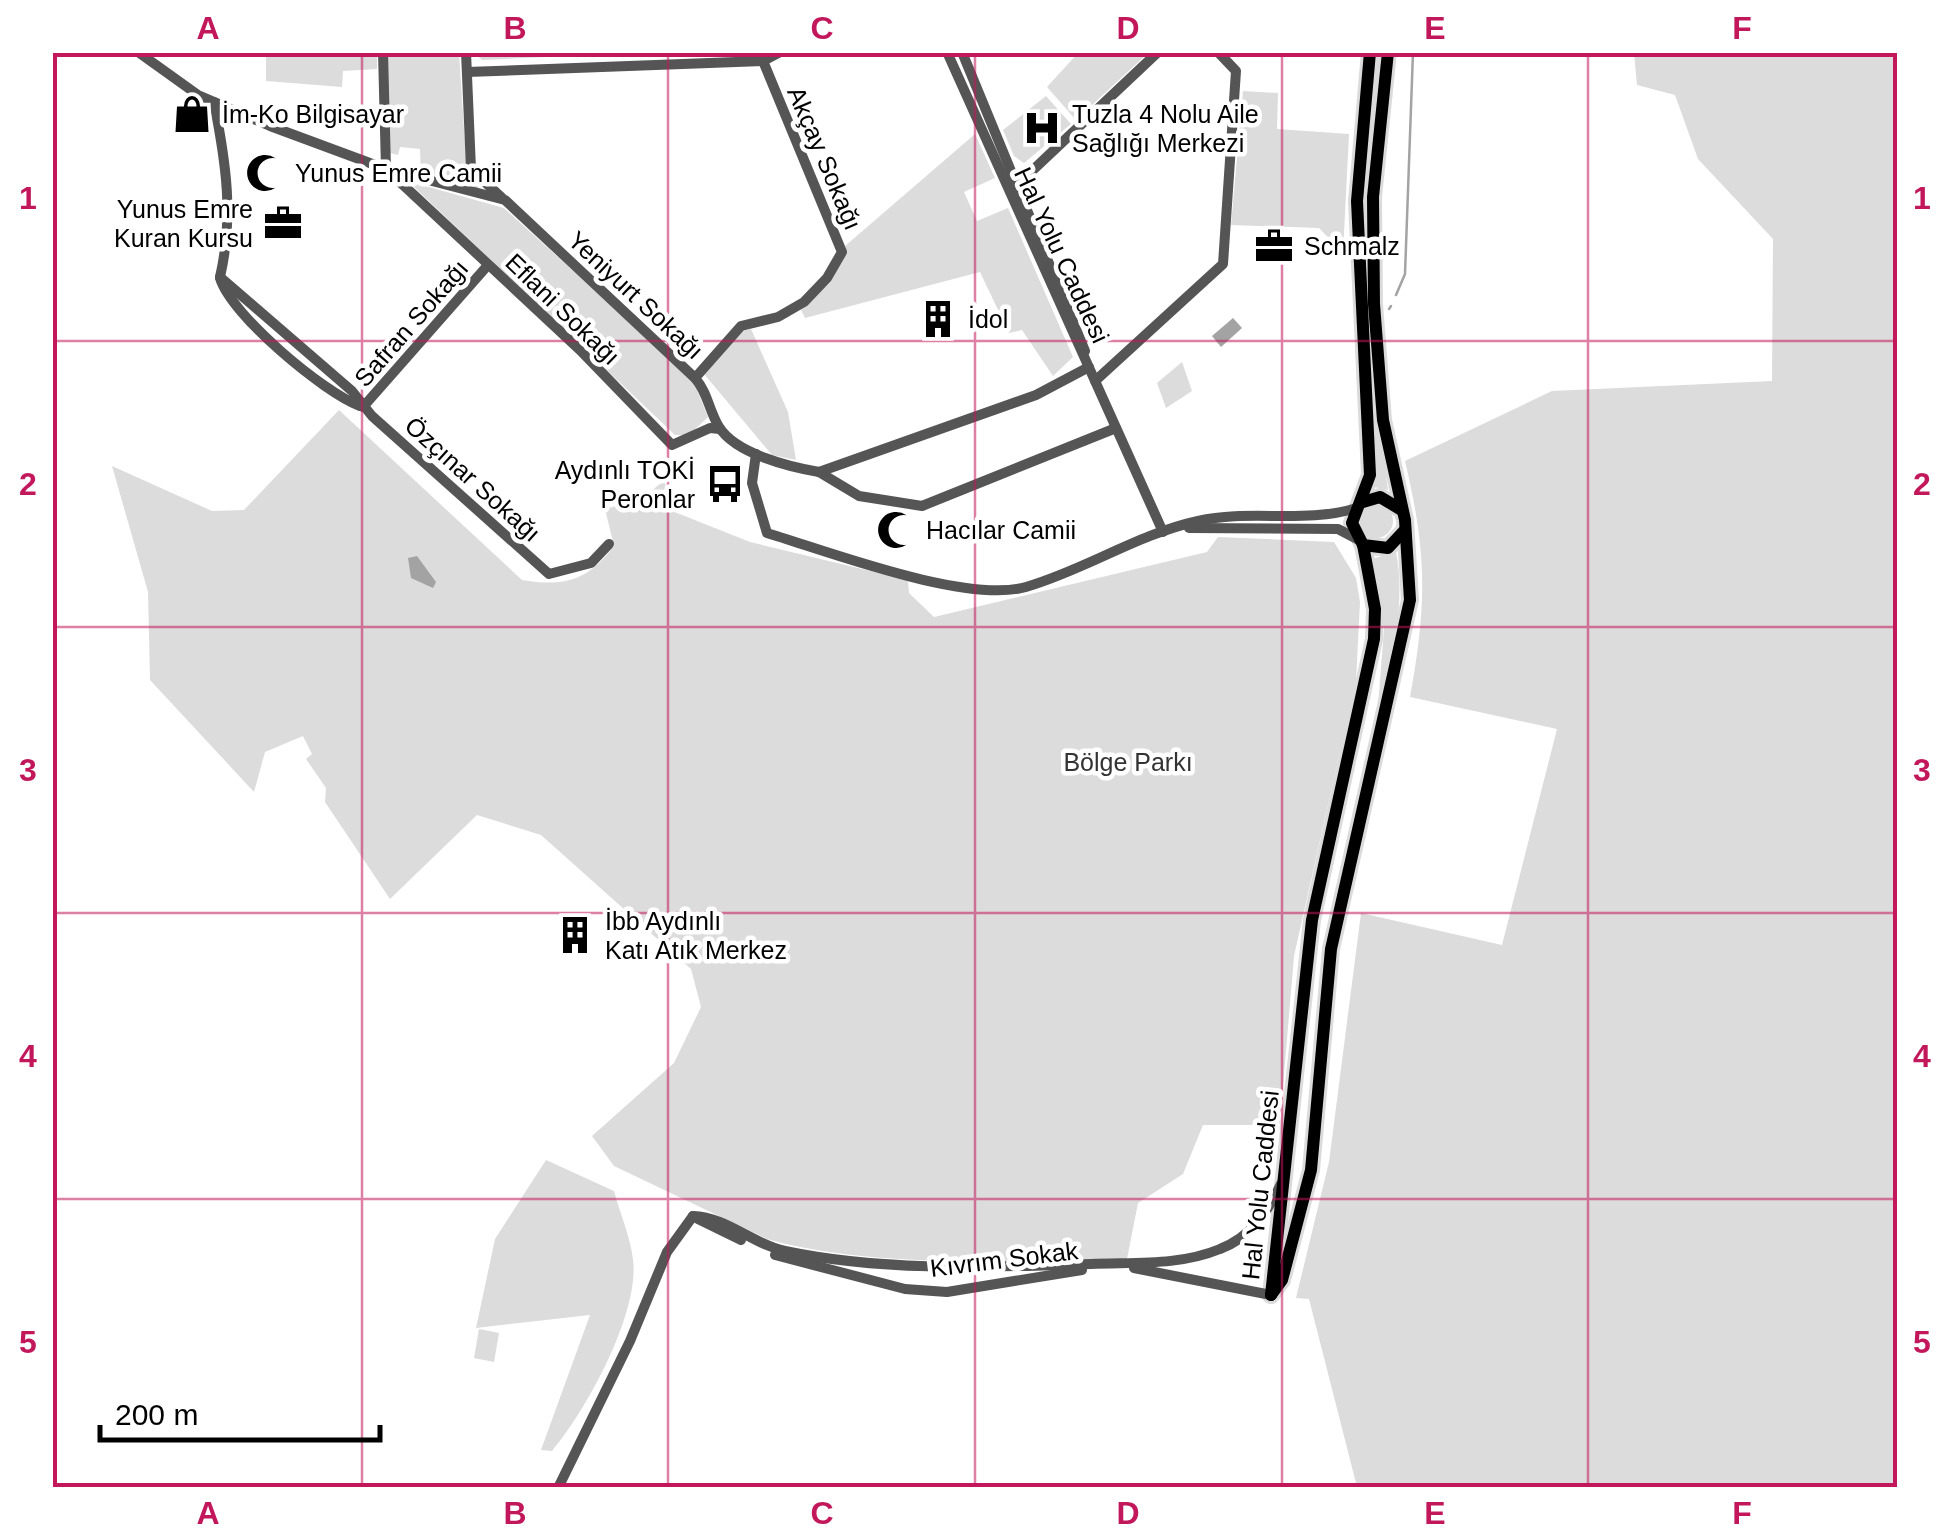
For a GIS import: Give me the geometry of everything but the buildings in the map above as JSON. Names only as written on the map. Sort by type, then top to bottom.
[{"type":"main road","points":[[1370,52],[1358,201],[1358,279],[1370,453],[1360,505],[1352,523],[1360,542],[1388,548],[1404,529],[1384,420],[1374,304],[1374,197],[1388,52]]},
{"type":"main road","points":[[1360,505],[1380,497],[1402,511]]},
{"type":"main road","name":"Hal Yolu Caddesi","points":[[1271,1295],[1282,1280],[1305,1199],[1331,950],[1407,626],[1410,578],[1404,529]]},
{"type":"main road","name":"Hal Yolu Caddesi","points":[[1271,1295],[1270,1269],[1284,1179],[1312,920],[1374,639],[1372,583],[1360,542]]},
{"type":"street","name":"Yeniyurt Sokağı","points":[[138,52],[214,102],[386,168],[504,200],[695,378],[706,391],[720,429]]},
{"type":"street","points":[[383,52],[386,168]]},
{"type":"street","points":[[466,52],[472,169],[504,200]]},
{"type":"street","points":[[467,72],[763,61],[780,52]]},
{"type":"street","name":"Hal Yolu Caddesi","points":[[948,52],[1163,532]]},
{"type":"street","name":"Hal Yolu Caddesi","points":[[962,52],[1089,367]]},
{"type":"street","points":[[1018,184],[1158,52]]},
{"type":"street","points":[[1096,381],[1223,264],[1236,72],[1218,52]]},
{"type":"street","name":"Akçay Sokağı","points":[[695,378],[741,326],[778,318],[804,302],[842,252],[763,61]]},
{"type":"street","name":"Özçınar Sokağı","points":[[214,102],[228,169],[230,233],[220,278],[225,296],[296,362],[344,400],[363,407],[550,574],[591,564],[609,544]]},
{"type":"street","name":"Eflani Sokağı","points":[[386,168],[580,350],[672,446],[710,428],[720,429]]},
{"type":"street","name":"Safran Sokağı","points":[[363,407],[488,265]]},
{"type":"street","points":[[819,472],[1036,395],[1089,367]]},
{"type":"street","points":[[720,429],[756,454],[786,466],[819,472],[860,496],[922,506],[1116,428]]},
{"type":"street","points":[[756,454],[752,483],[767,533],[956,589],[993,593],[1026,587],[1163,532],[1216,518],[1328,516],[1360,505]]},
{"type":"street","points":[[1163,532],[1217,527],[1338,529],[1360,542]]},
{"type":"street","points":[[558,1488],[630,1341],[667,1252],[693,1216],[716,1219],[777,1249],[878,1264],[1168,1261],[1220,1249],[1247,1234],[1270,1207],[1284,1179]]},
{"type":"street","name":"Kıvrım Sokak","points":[[693,1216],[791,1261],[905,1289],[947,1292],[1120,1267],[1176,1273],[1271,1295]]},
{"type":"green space","points":[[474,52],[654,52],[482,60],[474,53]]},
{"type":"green space","points":[[1079,52],[1148,53],[1076,120],[1047,87]]},
{"type":"green space","points":[[266,53],[377,53],[377,69],[343,71],[342,87],[266,81]]},
{"type":"green space","points":[[387,53],[459,53],[466,159],[479,189],[421,174],[420,149],[400,147],[398,155],[390,153]]},
{"type":"green space","points":[[1376,53],[1380,53],[1365,243],[1363,196]]},
{"type":"green space","points":[[1634,53],[1897,53],[1897,1487],[1357,1487],[1309,1299],[1296,1298],[1329,1162],[1361,913],[1502,945],[1557,729],[1410,697],[1422,579],[1405,461],[1552,391],[1772,381],[1773,239],[1698,159],[1675,95],[1637,85]]},
{"type":"green space","points":[[1243,91],[1278,93],[1277,129],[1349,134],[1343,253],[1319,228],[1231,225]]},
{"type":"green space","points":[[1046,96],[1071,124],[1024,163],[1014,156],[1003,130]]},
{"type":"green space","points":[[975,134],[995,178],[964,192],[977,221],[1008,208],[1073,357],[1053,376],[1022,330],[1009,333],[980,272],[805,318],[801,310],[830,283],[847,252],[845,246]]},
{"type":"green space","points":[[418,184],[504,208],[680,368],[695,385],[708,417],[689,435],[675,435],[414,187]]},
{"type":"green space","points":[[751,329],[788,412],[796,460],[772,455],[704,374],[742,331]]},
{"type":"green space","points":[[1370,353],[1388,490],[1369,486]]},
{"type":"green space","points":[[1182,362],[1192,391],[1166,408],[1157,383]]},
{"type":"green space","name":"Bölge Parkı","points":[[339,410],[522,580],[537,582],[563,582],[595,567],[614,546],[605,509],[641,499],[665,480],[667,509],[750,542],[908,580],[909,593],[934,617],[1207,552],[1218,537],[1334,542],[1356,578],[1360,602],[1356,681],[1294,956],[1279,1134],[1269,1132],[1268,1125],[1203,1125],[1183,1174],[1138,1203],[1127,1259],[945,1261],[807,1248],[767,1239],[614,1166],[592,1136],[674,1063],[701,1007],[691,969],[541,835],[477,815],[390,899],[325,802],[326,788],[306,759],[312,754],[303,736],[265,752],[254,792],[150,680],[148,592],[112,466],[212,511],[244,510]]},
{"type":"green space","points":[[1376,504],[1388,509],[1393,521],[1388,533],[1376,538],[1364,533],[1359,521],[1364,509]]},
{"type":"green space","points":[[1396,552],[1400,591],[1396,630],[1378,706],[1384,629],[1372,559]]},
{"type":"green space","points":[[546,1160],[614,1191],[633,1259],[628,1306],[608,1360],[580,1412],[552,1451],[541,1450],[590,1315],[476,1328],[495,1239]]},
{"type":"green space","points":[[479,1329],[499,1333],[494,1362],[474,1358]]},
{"type":"shaded area","points":[[1233,318],[1242,328],[1221,347],[1212,336]]},
{"type":"shaded area","points":[[417,556],[436,582],[433,588],[411,578],[408,558]]},
{"type":"waterway","points":[[1396,295],[1405,274],[1413,52]]},
{"type":"place","name":"İm-Ko Bilgisayar","points":[[192,114]]},
{"type":"place","name":"Tuzla 4 Nolu Aile Sağlığı Merkezi","points":[[1042,128]]},
{"type":"place","name":"Yunus Emre Camii","points":[[265,173]]},
{"type":"place","name":"Yunus Emre Kuran Kursu","points":[[283,223]]},
{"type":"place","name":"Schmalz","points":[[1274,246]]},
{"type":"place","name":"İdol","points":[[938,319]]},
{"type":"place","name":"Aydınlı TOKİ Peronlar","points":[[725,484]]},
{"type":"place","name":"Hacılar Camii","points":[[896,530]]},
{"type":"place","name":"İbb Aydınlı Katı Atık Merkez","points":[[575,935]]}]
